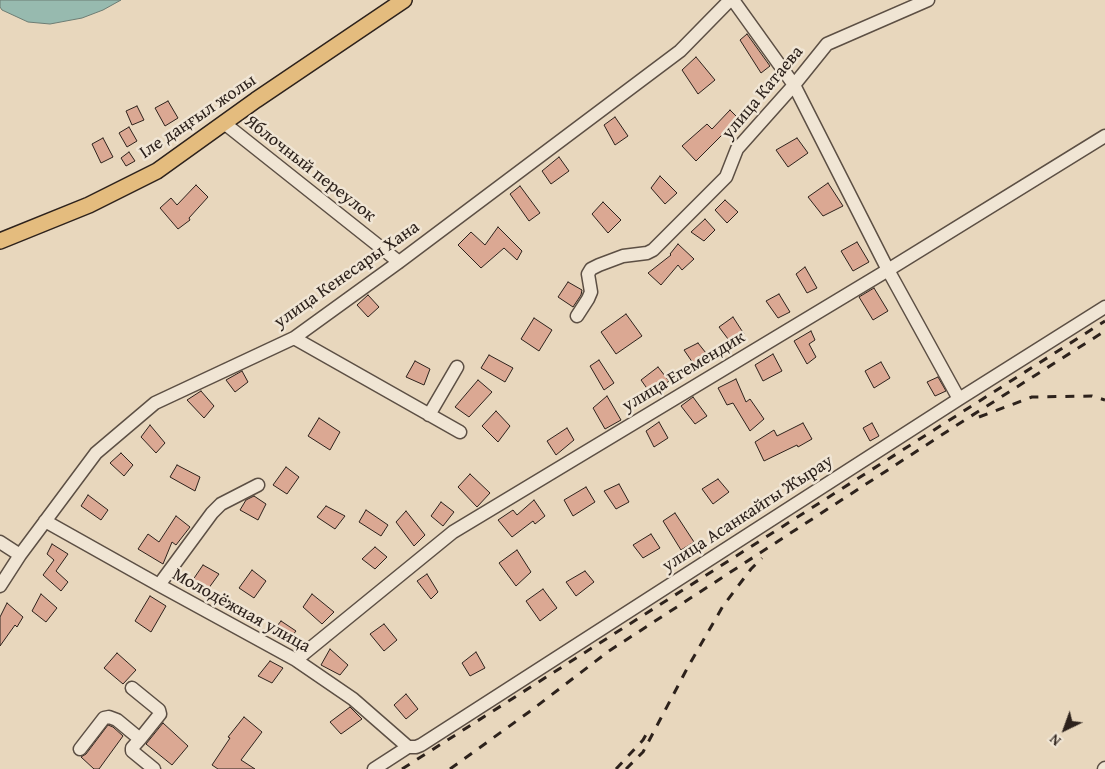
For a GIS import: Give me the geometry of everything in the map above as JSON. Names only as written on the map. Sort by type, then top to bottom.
[{"type":"main road","name":"Іле даңғыл жолы","points":[[0,241],[89,205],[157,171],[404,0]]},
{"type":"street","points":[[732,0],[794,85],[888,270],[959,399]]},
{"type":"street","name":"улица Кенесары Хана","points":[[0,586],[20,555],[96,453],[155,403],[294,338],[399,262],[680,51],[732,0]]},
{"type":"street","name":"улица Катаева","points":[[577,316],[588,299],[590,292],[588,274],[591,269],[623,256],[647,253],[654,250],[726,177],[737,149],[794,85],[827,44],[928,0]]},
{"type":"street","name":"Яблочный переулок","points":[[224,123],[399,262]]},
{"type":"street","name":"улица Егемендик","points":[[296,660],[453,532],[888,270],[1105,136]]},
{"type":"street","name":"улица Асанкайгы Жырау","points":[[374,769],[408,747],[421,746],[1105,306]]},
{"type":"street","points":[[294,338],[460,432]]},
{"type":"street","points":[[429,415],[457,367]]},
{"type":"street","points":[[159,585],[212,513],[221,504],[258,485]]},
{"type":"street","name":"Молодёжная улица","points":[[46,521],[296,660],[353,699],[408,747]]},
{"type":"street","points":[[0,542],[20,555]]},
{"type":"street","points":[[132,688],[160,712],[132,748],[132,751],[154,769]]},
{"type":"street","points":[[80,748],[104,718],[109,717],[117,720],[140,739]]},
{"type":"water","points":[[0,0],[121,0],[103,10],[82,18],[50,24],[28,22],[2,10]]},
{"type":"building","points":[[747,34],[770,66],[761,73],[740,40]]},
{"type":"building","points":[[696,57],[715,80],[698,94],[682,70]]},
{"type":"building","points":[[168,101],[178,118],[165,126],[155,108]]},
{"type":"building","points":[[137,106],[144,120],[132,125],[126,111]]},
{"type":"building","points":[[730,110],[742,122],[733,135],[728,129],[696,161],[682,146],[707,124],[712,129]]},
{"type":"building","points":[[615,117],[628,136],[615,145],[604,125]]},
{"type":"building","points":[[129,127],[137,141],[127,147],[119,133]]},
{"type":"building","points":[[103,138],[113,157],[101,163],[92,144]]},
{"type":"building","points":[[797,138],[808,153],[788,167],[776,150]]},
{"type":"building","points":[[129,152],[135,161],[126,166],[121,158]]},
{"type":"building","points":[[559,157],[569,171],[551,184],[542,171]]},
{"type":"building","points":[[660,176],[677,193],[665,204],[651,188]]},
{"type":"building","points":[[828,183],[843,206],[823,216],[808,197]]},
{"type":"building","points":[[196,185],[208,197],[189,218],[190,220],[178,229],[160,208],[171,198],[177,205]]},
{"type":"building","points":[[520,186],[540,213],[529,221],[510,194]]},
{"type":"building","points":[[725,200],[738,212],[727,223],[715,210]]},
{"type":"building","points":[[603,202],[621,220],[608,233],[592,214]]},
{"type":"building","points":[[705,219],[715,230],[704,241],[691,232]]},
{"type":"building","points":[[498,227],[522,251],[517,260],[504,248],[481,268],[458,245],[471,232],[485,245]]},
{"type":"building","points":[[857,242],[869,262],[853,271],[841,251]]},
{"type":"building","points":[[678,244],[694,259],[682,270],[678,265],[661,285],[648,273],[671,255]]},
{"type":"building","points":[[805,267],[817,288],[807,293],[796,274]]},
{"type":"building","points":[[568,282],[582,290],[573,307],[558,297]]},
{"type":"building","points":[[874,288],[888,311],[873,320],[859,297]]},
{"type":"building","points":[[779,294],[790,312],[778,318],[766,301]]},
{"type":"building","points":[[368,295],[379,307],[368,317],[357,305]]},
{"type":"building","points":[[626,314],[642,336],[616,354],[601,332]]},
{"type":"building","points":[[733,317],[744,334],[731,343],[719,327]]},
{"type":"building","points":[[534,318],[552,330],[539,351],[521,339]]},
{"type":"building","points":[[811,331],[815,340],[809,344],[816,357],[807,364],[794,341]]},
{"type":"building","points":[[698,343],[710,358],[695,366],[684,350]]},
{"type":"building","points":[[773,354],[782,371],[763,381],[755,365]]},
{"type":"building","points":[[489,355],[513,368],[505,382],[481,368]]},
{"type":"building","points":[[599,360],[614,383],[604,390],[590,366]]},
{"type":"building","points":[[415,361],[430,369],[424,385],[406,377]]},
{"type":"building","points":[[881,362],[890,378],[874,388],[865,371]]},
{"type":"building","points":[[658,367],[669,381],[651,394],[641,380]]},
{"type":"building","points":[[242,371],[248,382],[235,392],[226,380]]},
{"type":"building","points":[[938,377],[946,391],[935,396],[927,382]]},
{"type":"building","points":[[736,379],[746,402],[750,399],[764,419],[750,431],[733,403],[727,405],[718,388]]},
{"type":"building","points":[[478,380],[492,392],[469,417],[455,407]]},
{"type":"building","points":[[201,391],[214,406],[204,418],[187,400]]},
{"type":"building","points":[[607,396],[621,420],[605,429],[593,408]]},
{"type":"building","points":[[693,397],[707,416],[695,424],[681,406]]},
{"type":"building","points":[[496,411],[510,426],[498,442],[482,426]]},
{"type":"building","points":[[319,418],[340,432],[330,450],[308,436]]},
{"type":"building","points":[[659,422],[668,438],[654,447],[646,431]]},
{"type":"building","points":[[803,423],[812,439],[764,461],[755,442],[774,430],[777,436]]},
{"type":"building","points":[[872,423],[879,436],[870,441],[863,428]]},
{"type":"building","points":[[150,425],[165,443],[156,453],[141,437]]},
{"type":"building","points":[[567,428],[574,440],[556,455],[547,441]]},
{"type":"building","points":[[121,453],[133,465],[124,476],[110,463]]},
{"type":"building","points":[[177,465],[200,477],[195,491],[170,477]]},
{"type":"building","points":[[286,467],[299,477],[287,494],[273,485]]},
{"type":"building","points":[[470,474],[490,493],[477,507],[458,487]]},
{"type":"building","points":[[718,479],[729,492],[713,504],[702,489]]},
{"type":"building","points":[[619,484],[629,502],[616,509],[604,491]]},
{"type":"building","points":[[586,487],[595,502],[573,516],[564,500]]},
{"type":"building","points":[[88,495],[108,510],[101,520],[81,506]]},
{"type":"building","points":[[254,496],[266,504],[258,520],[240,510],[246,500]]},
{"type":"building","points":[[534,500],[545,516],[535,524],[533,521],[512,537],[498,520],[513,510],[517,515]]},
{"type":"building","points":[[441,502],[454,512],[443,526],[431,516]]},
{"type":"building","points":[[326,506],[345,516],[335,529],[317,517]]},
{"type":"building","points":[[366,510],[388,525],[381,536],[359,522]]},
{"type":"building","points":[[406,511],[425,535],[414,546],[396,522]]},
{"type":"building","points":[[675,513],[694,542],[681,550],[663,521]]},
{"type":"building","points":[[176,516],[190,527],[176,545],[172,542],[163,564],[138,549],[148,534],[159,542]]},
{"type":"building","points":[[651,534],[660,548],[643,558],[633,545]]},
{"type":"building","points":[[52,544],[68,554],[56,571],[68,582],[61,591],[43,575],[54,560],[47,554]]},
{"type":"building","points":[[375,547],[387,557],[375,569],[362,559]]},
{"type":"building","points":[[517,550],[531,572],[516,586],[499,563]]},
{"type":"building","points":[[203,565],[219,574],[203,596],[188,587]]},
{"type":"building","points":[[252,570],[266,581],[254,598],[239,588]]},
{"type":"building","points":[[585,571],[594,582],[576,596],[566,582]]},
{"type":"building","points":[[427,574],[438,592],[431,599],[417,581]]},
{"type":"building","points":[[543,589],[557,608],[540,621],[526,601]]},
{"type":"building","points":[[41,594],[57,608],[46,622],[32,611]]},
{"type":"building","points":[[312,594],[334,612],[322,624],[303,607]]},
{"type":"building","points":[[150,596],[166,606],[151,632],[135,621]]},
{"type":"building","points":[[7,603],[23,617],[17,627],[15,625],[0,646],[0,617]]},
{"type":"building","points":[[281,621],[296,631],[288,641],[273,631]]},
{"type":"building","points":[[384,624],[397,640],[384,651],[370,634]]},
{"type":"building","points":[[330,649],[348,665],[340,675],[321,665]]},
{"type":"building","points":[[476,652],[485,668],[470,676],[462,663]]},
{"type":"building","points":[[117,653],[136,670],[123,684],[104,668]]},
{"type":"building","points":[[270,661],[283,668],[272,683],[258,676]]},
{"type":"building","points":[[406,694],[418,709],[406,719],[394,705]]},
{"type":"building","points":[[350,707],[362,719],[341,734],[330,722]]},
{"type":"building","points":[[244,717],[262,732],[241,760],[255,769],[218,769],[212,765],[230,738],[228,737]]},
{"type":"building","points":[[163,723],[188,746],[172,765],[146,744]]},
{"type":"building","points":[[108,725],[123,736],[99,769],[94,769],[81,757],[86,754]]},
{"type":"railway","points":[[402,769],[1105,321]]},
{"type":"railway","points":[[450,769],[609,651],[1105,331]]},
{"type":"railway","points":[[979,417],[1032,397],[1092,396],[1105,400]]},
{"type":"railway","points":[[626,769],[643,752],[723,606],[751,569],[762,558]]},
{"type":"railway","points":[[616,769],[643,740],[647,733]]}]
